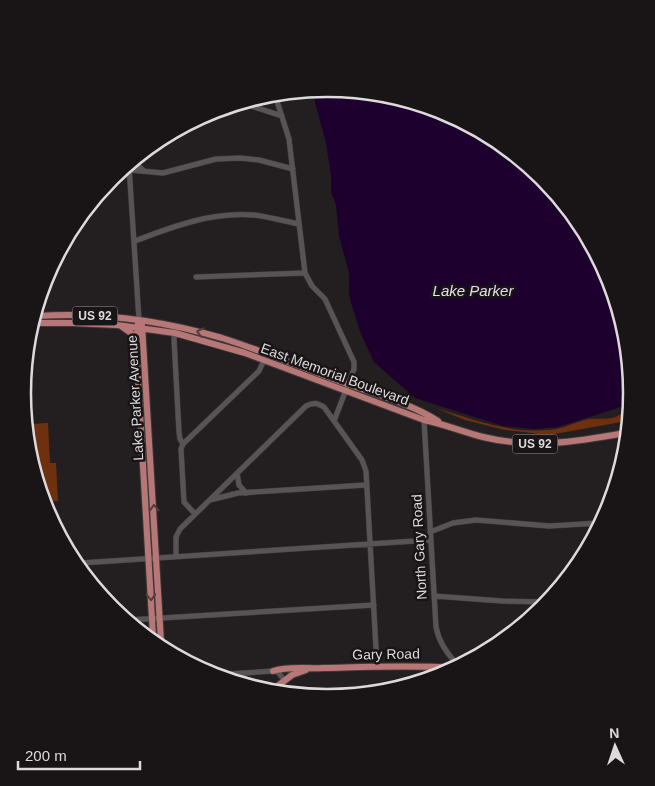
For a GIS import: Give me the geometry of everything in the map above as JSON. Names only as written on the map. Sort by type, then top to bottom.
[{"type":"main road","name":"East Memorial Boulevard","points":[[41,316],[83,316],[140,325],[213,343],[425,413],[438,422]]},
{"type":"main road","name":"East Memorial Boulevard","points":[[39,324],[82,323],[179,328],[220,338],[346,387],[424,420],[438,422],[481,437],[526,444],[574,442],[620,436]]},
{"type":"main road","points":[[117,325],[131,334],[136,346]]},
{"type":"main road","name":"Lake Parker Avenue","points":[[140,325],[136,346],[153,632]]},
{"type":"main road","name":"Lake Parker Avenue","points":[[140,325],[161,637]]},
{"type":"main road","name":"Gary Road","points":[[317,668],[377,666],[439,668]]},
{"type":"main road","points":[[274,671],[280,669],[317,668]]},
{"type":"main road","points":[[278,685],[300,672],[317,668]]},
{"type":"street","points":[[277,101],[289,139],[305,273],[312,286],[324,299],[353,359],[354,369],[334,421]]},
{"type":"street","points":[[253,107],[282,116]]},
{"type":"street","points":[[133,169],[163,173],[216,159],[240,158],[259,160],[293,169]]},
{"type":"street","points":[[138,165],[144,171]]},
{"type":"street","points":[[130,181],[136,174],[144,171]]},
{"type":"street","points":[[129,173],[140,325]]},
{"type":"street","points":[[135,241],[177,224],[207,217],[252,215],[299,224]]},
{"type":"street","points":[[196,277],[305,273]]},
{"type":"street","points":[[175,333],[179,432],[183,444]]},
{"type":"street","points":[[195,514],[183,500],[181,454],[183,444],[259,371],[264,360]]},
{"type":"street","points":[[176,556],[177,533],[195,514],[306,406],[315,403],[324,407],[362,460],[366,471],[377,666]]},
{"type":"street","name":"North Gary Road","points":[[424,420],[436,627],[440,642],[454,661]]},
{"type":"street","points":[[237,473],[239,485],[246,493]]},
{"type":"street","points":[[209,500],[246,493],[366,485]]},
{"type":"street","points":[[430,532],[453,523],[476,520],[549,526],[593,523]]},
{"type":"street","points":[[84,563],[148,557],[430,540]]},
{"type":"street","points":[[434,596],[502,602],[537,602]]},
{"type":"street","points":[[137,620],[374,605]]},
{"type":"street","points":[[231,674],[274,671],[278,672],[284,680]]},
{"type":"shaded area","points":[[436,408],[495,426],[525,430],[556,429],[589,419],[605,419],[623,412],[622,422],[549,435],[505,430],[465,420]]},
{"type":"shaded area","points":[[48,423],[50,463],[56,463],[58,501],[52,501],[41,470],[33,424]]},
{"type":"water","name":"Lake Parker","points":[[314,97],[366,99],[423,112],[459,127],[476,136],[523,170],[550,198],[574,228],[601,280],[614,316],[618,335],[623,374],[623,406],[558,427],[534,429],[503,426],[415,398],[374,362],[361,334],[351,303],[349,273],[339,236],[336,205],[331,192],[331,176],[326,143]]}]
